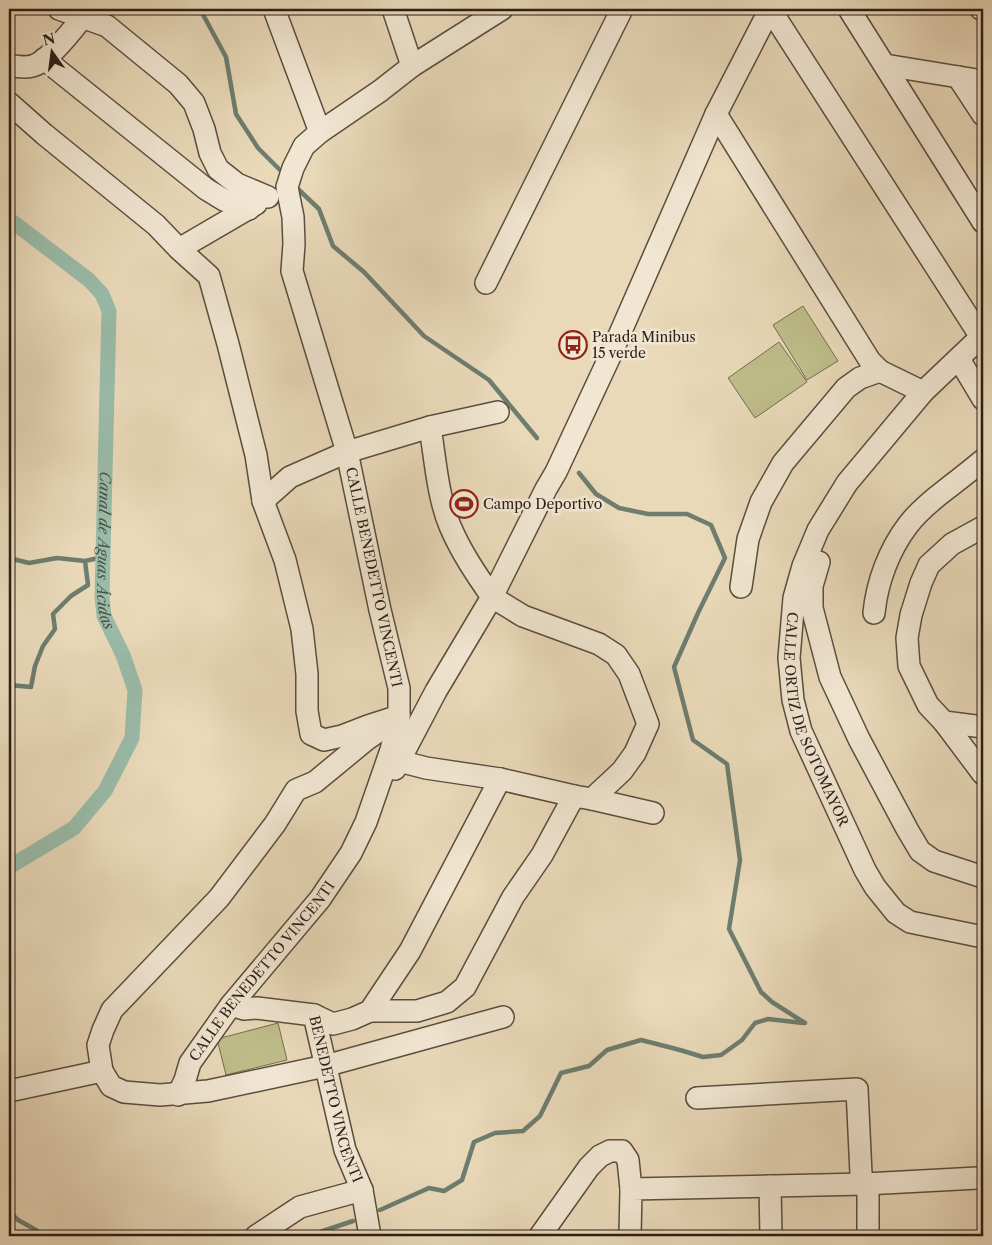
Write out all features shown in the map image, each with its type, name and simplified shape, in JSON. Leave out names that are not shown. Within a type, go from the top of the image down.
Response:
[{"type":"street","points":[[59,9],[86,13],[107,26],[178,84],[194,103],[204,129],[210,153],[218,169],[237,184],[268,197]]},
{"type":"street","points":[[274,9],[320,132]]},
{"type":"street","points":[[393,9],[412,66]]},
{"type":"street","points":[[178,249],[287,187],[293,168],[304,146],[320,132],[380,91],[412,66],[502,9]]},
{"type":"street","points":[[486,283],[622,9]]},
{"type":"street","points":[[653,813],[500,779],[426,768],[391,767],[492,597],[556,472],[611,354],[716,114],[770,9],[982,336]]},
{"type":"street","points":[[849,9],[983,222]]},
{"type":"street","points":[[9,65],[24,68],[39,64],[54,51],[86,13]]},
{"type":"street","points":[[44,59],[206,188],[224,200],[248,209]]},
{"type":"street","points":[[885,65],[983,80]]},
{"type":"street","points":[[958,77],[983,115]]},
{"type":"street","points":[[9,103],[44,134],[156,225],[178,249],[209,276],[256,455],[263,501],[286,560],[302,629],[307,674],[307,710],[311,734],[324,740],[342,736],[399,716]]},
{"type":"street","points":[[716,114],[870,361],[880,372],[922,392]]},
{"type":"street","name":"CALLE BENEDETTO VINCENTI","points":[[178,1094],[186,1080],[190,1064],[231,1005],[320,899],[351,853],[391,767],[391,750],[399,716],[399,688],[380,610],[347,452],[292,271],[293,217],[287,187]]},
{"type":"street","name":"CALLE ORTIZ DE SOTOMAYOR","points":[[982,336],[922,392],[847,483],[818,530],[803,566],[794,598],[789,658],[793,700],[801,731],[865,870],[875,887],[896,913],[910,922],[983,937]]},
{"type":"street","points":[[958,359],[983,399]]},
{"type":"street","points":[[741,587],[748,539],[761,502],[783,462],[846,388],[860,378],[880,372]]},
{"type":"street","points":[[263,501],[290,477],[347,452],[430,427],[498,412]]},
{"type":"street","points":[[314,1015],[333,1024],[352,1019],[370,1011],[417,1011],[447,1002],[465,987],[513,897],[542,855],[583,798],[622,771],[635,753],[648,724],[629,674],[616,655],[599,644],[523,616],[492,597],[466,558],[450,525],[442,500],[430,427]]},
{"type":"street","points":[[874,613],[885,566],[894,546],[908,525],[924,507],[983,460]]},
{"type":"street","points":[[847,483],[846,501],[842,513],[821,554],[812,586],[812,608],[830,676],[859,739],[920,851],[934,861],[983,877]]},
{"type":"street","points":[[983,528],[952,544],[929,564],[911,615],[907,638],[909,666],[928,704],[983,774]]},
{"type":"street","points":[[399,716],[366,740],[315,782],[296,790],[275,824],[220,898],[112,1010],[98,1044],[102,1070],[110,1086],[124,1092],[160,1095],[208,1091],[326,1066],[503,1017]]},
{"type":"street","points":[[944,722],[983,727]]},
{"type":"street","points":[[370,1011],[410,951],[500,779]]},
{"type":"street","name":"BENEDETTO VINCENTI","points":[[231,1005],[244,1009],[257,1008],[314,1015],[345,1150],[362,1190],[370,1236]]},
{"type":"street","points":[[9,1091],[102,1070]]},
{"type":"street","points":[[697,1098],[857,1089],[861,1174],[868,1194],[868,1236]]},
{"type":"street","points":[[540,1236],[589,1167],[600,1156],[610,1152],[622,1151],[628,1160],[631,1189],[630,1236]]},
{"type":"street","points":[[631,1189],[865,1184],[978,1178]]},
{"type":"street","points":[[770,1186],[770,1236]]},
{"type":"street","points":[[256,1236],[300,1207],[362,1190]]},
{"type":"shaded area","points":[[803,306],[838,361],[807,380],[773,325]]},
{"type":"shaded area","points":[[779,342],[807,382],[755,418],[728,378]]},
{"type":"shaded area","points":[[278,1023],[287,1060],[226,1075],[217,1039]]},
{"type":"waterway","points":[[200,9],[226,57],[236,114],[258,148],[281,171]]},
{"type":"waterway","points":[[298,189],[319,209],[333,246],[364,272],[424,336],[489,380],[537,438]]},
{"type":"waterway","name":"Canal de Aguas Ácidas","points":[[9,219],[89,280],[102,294],[109,311],[102,596],[104,616],[123,655],[135,690],[132,738],[105,791],[74,828],[9,867]]},
{"type":"waterway","points":[[579,473],[596,494],[619,508],[648,514],[687,514],[711,525],[725,558],[674,667],[693,740],[727,764],[740,860],[729,929],[761,992],[772,1002],[805,1023]]},
{"type":"waterway","points":[[9,558],[29,563],[57,558],[85,561],[103,557]]},
{"type":"waterway","points":[[9,685],[31,687],[35,666],[43,646],[55,629],[53,614],[71,596],[88,585],[85,561]]},
{"type":"waterway","points":[[380,1210],[429,1188],[444,1191],[462,1180],[474,1142],[495,1133],[523,1131],[540,1116],[561,1073],[589,1066],[607,1050],[641,1040],[703,1057],[721,1055],[742,1040],[755,1023],[768,1019],[803,1023]]},
{"type":"waterway","points":[[9,1211],[18,1220],[43,1236]]},
{"type":"waterway","points":[[308,1236],[353,1221]]},
{"type":"place","name":"Parada Minibus 15 verde","points":[[573,345]]},
{"type":"place","name":"Campo Deportivo","points":[[464,504]]}]
